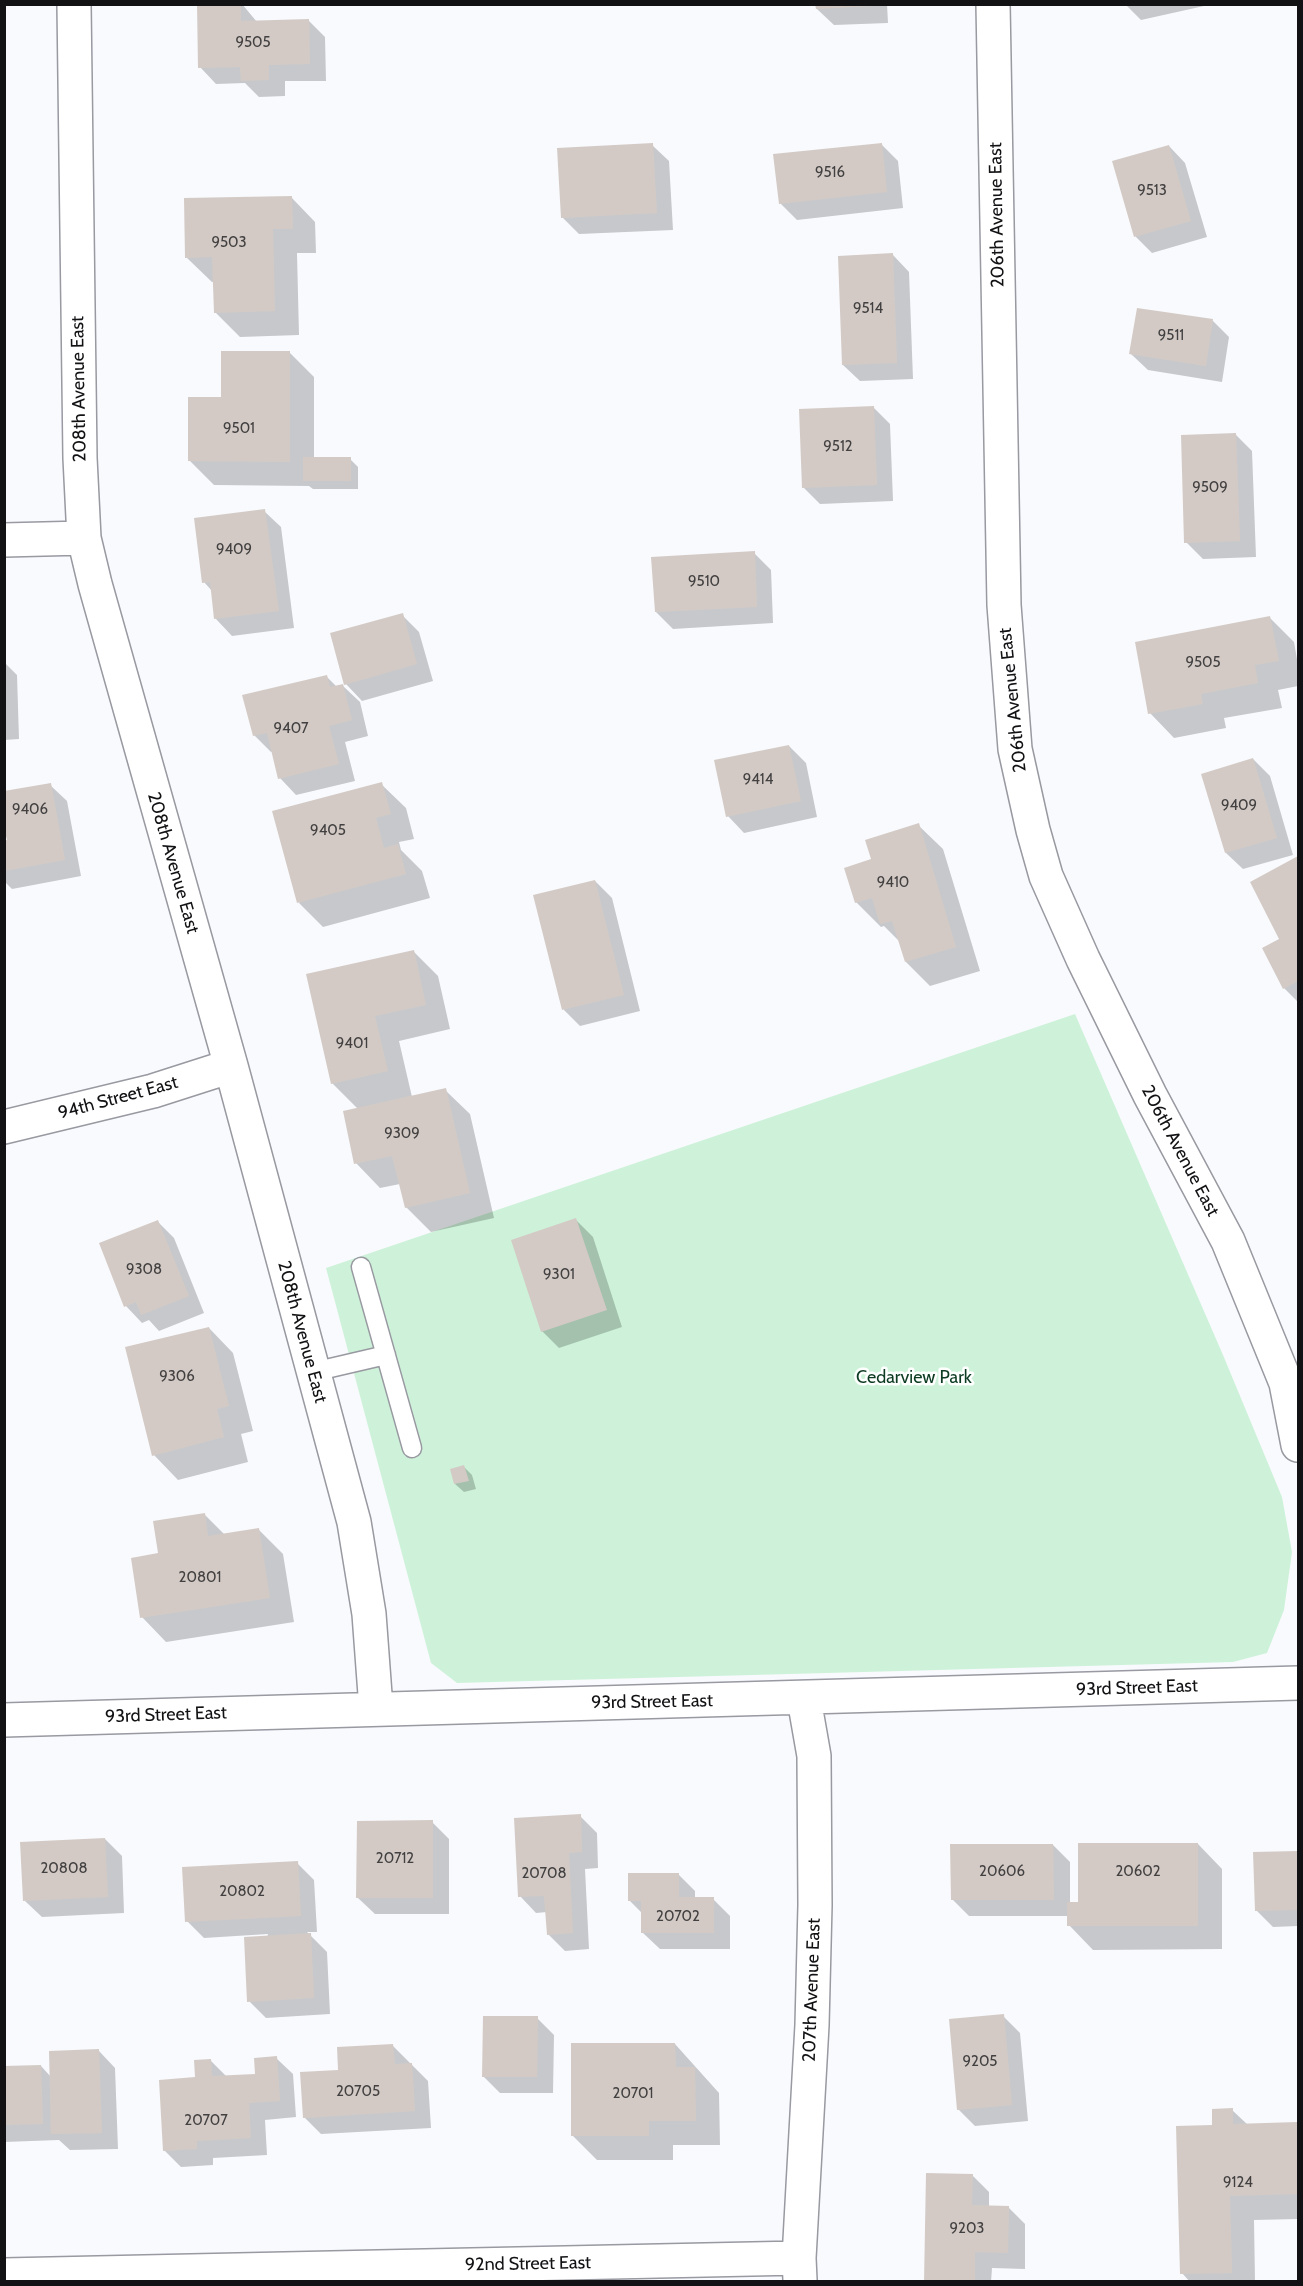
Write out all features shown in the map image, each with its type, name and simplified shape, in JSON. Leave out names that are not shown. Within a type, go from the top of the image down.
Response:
[{"type":"street","name":"208th Avenue East","points":[[74,4],[80,458],[84,538],[231,1066],[354,1522],[369,1614],[376,1708]]},
{"type":"street","name":"206th Avenue East","points":[[993,4],[1004,605],[1015,749],[1046,876],[1083,958],[1145,1084],[1228,1241],[1286,1383],[1299,1445]]},
{"type":"street","points":[[4,540],[84,538]]},
{"type":"street","name":"94th Street East","points":[[4,1127],[153,1090],[231,1066]]},
{"type":"street","name":"93rd Street East","points":[[4,1720],[376,1708],[804,1699],[1299,1683]]},
{"type":"street","name":"207th Avenue East","points":[[800,2270],[812,2025],[815,1905],[814,1756],[804,1699]]},
{"type":"street","name":"92nd Street East","points":[[4,2275],[800,2270]]},
{"type":"lane","points":[[362,1267],[412,1448]]},
{"type":"lane","points":[[314,1372],[386,1355]]},
{"type":"green space","name":"Cedarview Park","points":[[1075,1014],[1282,1497],[1292,1552],[1284,1610],[1267,1653],[1233,1662],[457,1683],[431,1663],[326,1268]]},
{"type":"building","points":[[197,4],[241,4],[241,21],[309,19],[310,64],[269,65],[269,80],[241,81],[240,67],[198,68]]},
{"type":"building","points":[[815,4],[872,4],[873,6],[816,9]]},
{"type":"building","points":[[653,143],[657,213],[561,218],[557,148]]},
{"type":"building","points":[[882,143],[887,192],[779,204],[773,154]]},
{"type":"building","points":[[1169,145],[1191,221],[1134,237],[1112,161]]},
{"type":"building","points":[[292,196],[293,229],[273,229],[275,311],[214,313],[212,257],[185,258],[184,198]]},
{"type":"building","points":[[893,253],[897,363],[842,365],[838,256]]},
{"type":"building","points":[[1137,308],[1213,319],[1206,366],[1129,354]]},
{"type":"building","points":[[221,351],[290,351],[290,462],[188,461],[188,397],[221,397]]},
{"type":"building","points":[[874,406],[877,485],[802,488],[799,409]]},
{"type":"building","points":[[1236,433],[1240,541],[1184,543],[1181,435]]},
{"type":"building","points":[[303,457],[351,457],[351,481],[303,481]]},
{"type":"building","points":[[265,509],[279,611],[214,619],[210,582],[202,583],[194,518]]},
{"type":"building","points":[[755,551],[757,607],[655,612],[651,557]]},
{"type":"building","points":[[403,613],[417,664],[344,685],[330,633]]},
{"type":"building","points":[[1270,616],[1279,661],[1255,665],[1258,683],[1201,694],[1203,704],[1148,714],[1135,642]]},
{"type":"building","points":[[327,675],[330,687],[343,684],[352,720],[329,726],[339,764],[278,779],[267,733],[253,736],[242,695]]},
{"type":"building","points":[[789,745],[801,801],[726,817],[714,760]]},
{"type":"building","points":[[1253,758],[1277,838],[1225,853],[1201,774]]},
{"type":"building","points":[[382,782],[391,814],[376,818],[384,848],[398,844],[406,874],[297,903],[272,811]]},
{"type":"building","points":[[51,783],[65,860],[4,871],[4,841],[7,840],[4,828],[4,791]]},
{"type":"building","points":[[919,823],[956,947],[905,962],[892,921],[880,924],[872,898],[855,903],[844,868],[871,859],[865,840]]},
{"type":"building","points":[[1298,856],[1298,981],[1283,989],[1262,948],[1279,939],[1250,882]]},
{"type":"building","points":[[595,880],[624,995],[562,1010],[533,895]]},
{"type":"building","points":[[414,950],[426,1005],[375,1016],[388,1071],[331,1084],[306,974]]},
{"type":"building","points":[[446,1088],[470,1193],[405,1208],[392,1156],[354,1164],[343,1111]]},
{"type":"building","points":[[576,1218],[607,1310],[541,1332],[511,1240]]},
{"type":"building","points":[[158,1220],[189,1296],[141,1315],[136,1302],[124,1307],[99,1243]]},
{"type":"building","points":[[209,1327],[229,1406],[217,1409],[224,1437],[152,1456],[125,1347]]},
{"type":"building","points":[[464,1465],[469,1481],[454,1484],[450,1469]]},
{"type":"building","points":[[205,1513],[208,1536],[259,1528],[270,1598],[140,1618],[131,1558],[158,1553],[153,1521]]},
{"type":"building","points":[[581,1814],[582,1852],[569,1853],[573,1933],[547,1935],[544,1896],[518,1897],[514,1818]]},
{"type":"building","points":[[433,1820],[433,1898],[356,1898],[357,1821]]},
{"type":"building","points":[[105,1838],[108,1897],[23,1901],[20,1842]]},
{"type":"building","points":[[1078,1843],[1198,1843],[1198,1926],[1067,1926],[1067,1902],[1078,1902]]},
{"type":"building","points":[[950,1844],[1053,1844],[1054,1900],[951,1900]]},
{"type":"building","points":[[1298,1851],[1298,1910],[1255,1911],[1253,1852]]},
{"type":"building","points":[[298,1861],[301,1916],[185,1922],[182,1867]]},
{"type":"building","points":[[628,1873],[679,1873],[679,1897],[714,1897],[714,1933],[641,1933],[641,1901],[628,1901]]},
{"type":"building","points":[[311,1933],[314,1998],[247,2002],[244,1937]]},
{"type":"building","points":[[1004,2014],[1012,2105],[957,2110],[949,2019]]},
{"type":"building","points":[[483,2016],[538,2016],[537,2077],[482,2077]]},
{"type":"building","points":[[571,2043],[675,2043],[676,2067],[695,2067],[696,2121],[649,2121],[649,2136],[571,2136]]},
{"type":"building","points":[[393,2044],[395,2064],[412,2063],[415,2111],[303,2118],[300,2072],[338,2070],[337,2047]]},
{"type":"building","points":[[99,2049],[102,2133],[51,2134],[49,2051]]},
{"type":"building","points":[[277,2056],[280,2101],[249,2103],[251,2138],[197,2141],[197,2149],[163,2151],[159,2080],[195,2077],[194,2060],[211,2059],[212,2076],[255,2074],[254,2058]]},
{"type":"building","points":[[41,2065],[43,2124],[4,2125],[4,2066]]},
{"type":"building","points":[[1233,2108],[1233,2124],[1297,2122],[1298,2194],[1230,2196],[1232,2273],[1180,2274],[1176,2126],[1212,2125],[1212,2109]]},
{"type":"building","points":[[926,2173],[973,2174],[972,2205],[1009,2206],[1008,2253],[975,2252],[975,2282],[924,2282]]}]
